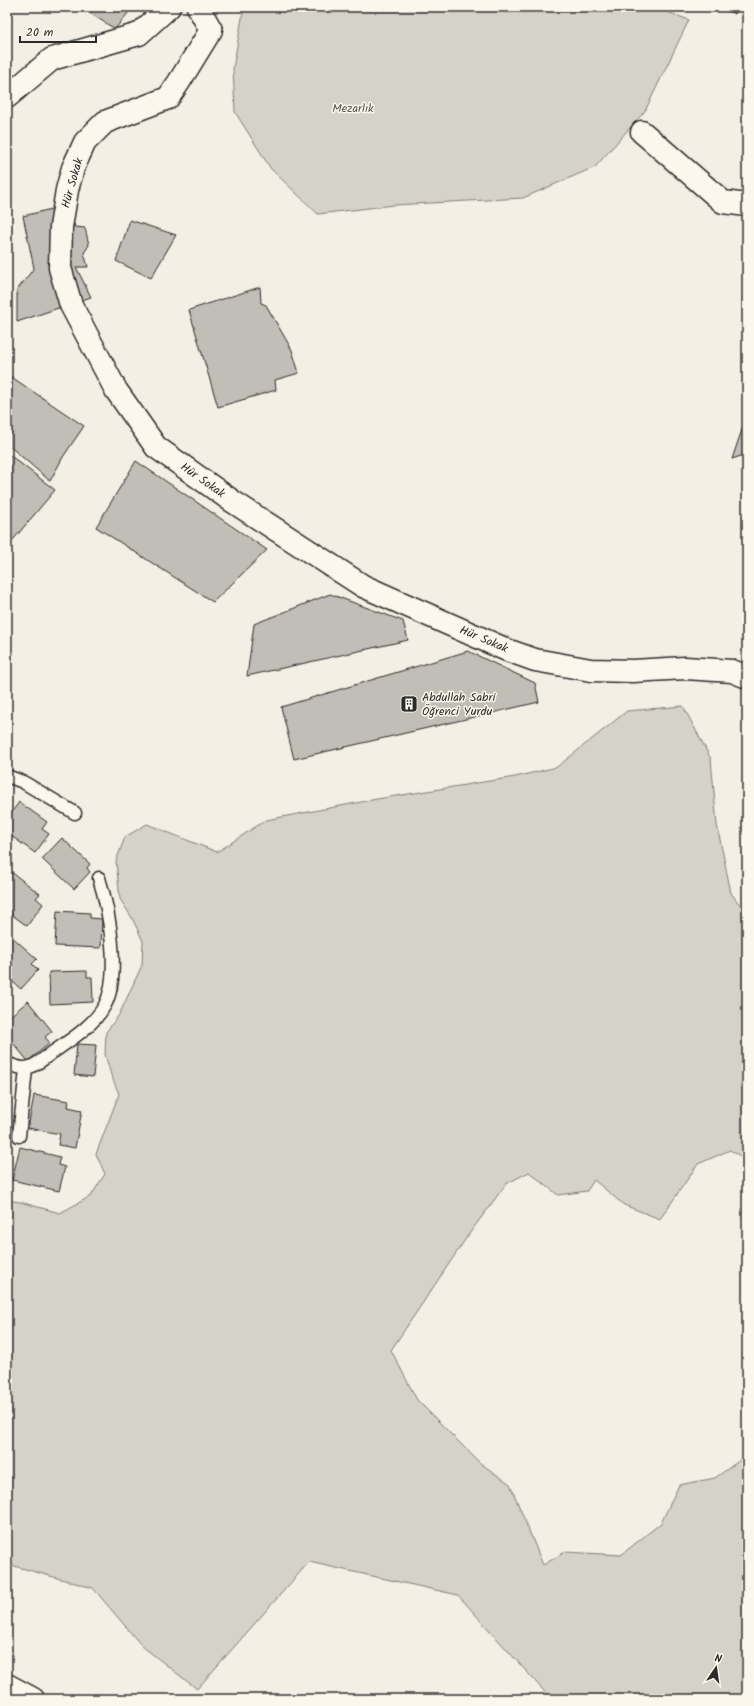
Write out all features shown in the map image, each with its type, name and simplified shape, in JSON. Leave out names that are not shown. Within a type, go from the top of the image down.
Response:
[{"type":"street","points":[[7,96],[52,59],[139,34],[169,7]]},
{"type":"street","name":"Hür Sokak","points":[[198,7],[211,30],[168,98],[105,122],[85,142],[73,168],[67,190],[61,227],[60,268],[71,305],[116,390],[156,446],[232,500],[363,586],[507,650],[535,660],[590,670],[633,671],[684,668],[732,671],[747,677]]},
{"type":"street","points":[[642,132],[723,202],[747,205]]},
{"type":"street","points":[[7,1685],[33,1699]]},
{"type":"lane","points":[[7,776],[23,782],[74,814]]},
{"type":"lane","points":[[7,1064],[26,1069],[35,1065],[84,1030],[98,1016],[105,1004],[109,994],[112,973],[112,951],[107,905],[99,878]]},
{"type":"lane","points":[[19,1136],[26,1069]]},
{"type":"green space","name":"Mezarlık","points":[[244,7],[654,7],[689,20],[645,111],[595,167],[523,198],[394,205],[318,214],[271,169],[235,112],[233,68]]},
{"type":"green space","points":[[683,706],[711,759],[717,825],[731,893],[747,914],[747,1160],[730,1150],[698,1164],[660,1219],[624,1205],[594,1180],[587,1191],[558,1195],[529,1172],[506,1184],[469,1234],[391,1350],[417,1400],[480,1463],[510,1484],[543,1565],[565,1552],[621,1555],[661,1523],[679,1485],[715,1478],[747,1455],[747,1699],[551,1699],[458,1595],[309,1562],[197,1689],[142,1646],[93,1588],[7,1564],[7,1200],[60,1213],[91,1196],[105,1174],[96,1154],[119,1094],[111,1075],[105,1054],[106,1032],[119,1015],[142,965],[143,941],[132,918],[120,899],[116,861],[125,837],[147,824],[217,852],[266,820],[377,799],[515,777],[557,767],[627,711]]},
{"type":"building","points":[[80,7],[133,7],[115,29]]},
{"type":"building","points":[[718,7],[738,7],[735,14]]},
{"type":"building","points":[[68,205],[75,227],[85,228],[89,245],[84,253],[88,267],[76,267],[91,297],[17,322],[17,290],[34,268],[23,216]]},
{"type":"building","points":[[130,220],[176,235],[151,278],[116,261]]},
{"type":"building","points":[[260,287],[261,303],[266,305],[292,350],[299,373],[275,380],[276,390],[218,407],[189,310]]},
{"type":"building","points":[[7,374],[84,426],[63,457],[50,481],[7,444]]},
{"type":"building","points":[[747,415],[747,454],[732,459]]},
{"type":"building","points":[[7,453],[55,490],[7,547]]},
{"type":"building","points":[[136,461],[267,550],[213,602],[96,527]]},
{"type":"building","points":[[330,594],[403,621],[408,640],[247,676],[254,624]]},
{"type":"building","name":"Abdullah Sabri Öğrenci Yurdu","points":[[468,651],[535,683],[539,702],[294,759],[281,707]]},
{"type":"building","points":[[19,802],[47,822],[42,829],[49,834],[35,853],[7,833],[7,819]]},
{"type":"building","points":[[62,838],[90,864],[87,868],[90,872],[74,889],[42,859]]},
{"type":"building","points":[[10,871],[40,894],[36,898],[43,904],[27,926],[7,911],[7,875]]},
{"type":"building","points":[[57,911],[90,913],[90,918],[102,919],[101,948],[55,946]]},
{"type":"building","points":[[9,934],[37,959],[32,964],[38,970],[21,989],[7,977],[7,936]]},
{"type":"building","points":[[87,971],[87,977],[92,977],[93,1002],[50,1004],[49,972]]},
{"type":"building","points":[[28,1001],[52,1031],[45,1037],[50,1043],[28,1061],[7,1036],[7,1019]]},
{"type":"building","points":[[77,1044],[96,1045],[93,1077],[74,1075]]},
{"type":"building","points":[[34,1095],[69,1101],[68,1107],[82,1110],[75,1148],[58,1145],[60,1134],[28,1128]]},
{"type":"building","points":[[20,1147],[60,1157],[58,1165],[65,1167],[59,1191],[12,1180]]},
{"type":"place","name":"Abdullah Sabri Öğrenci Yurdu","points":[[409,704]]}]
